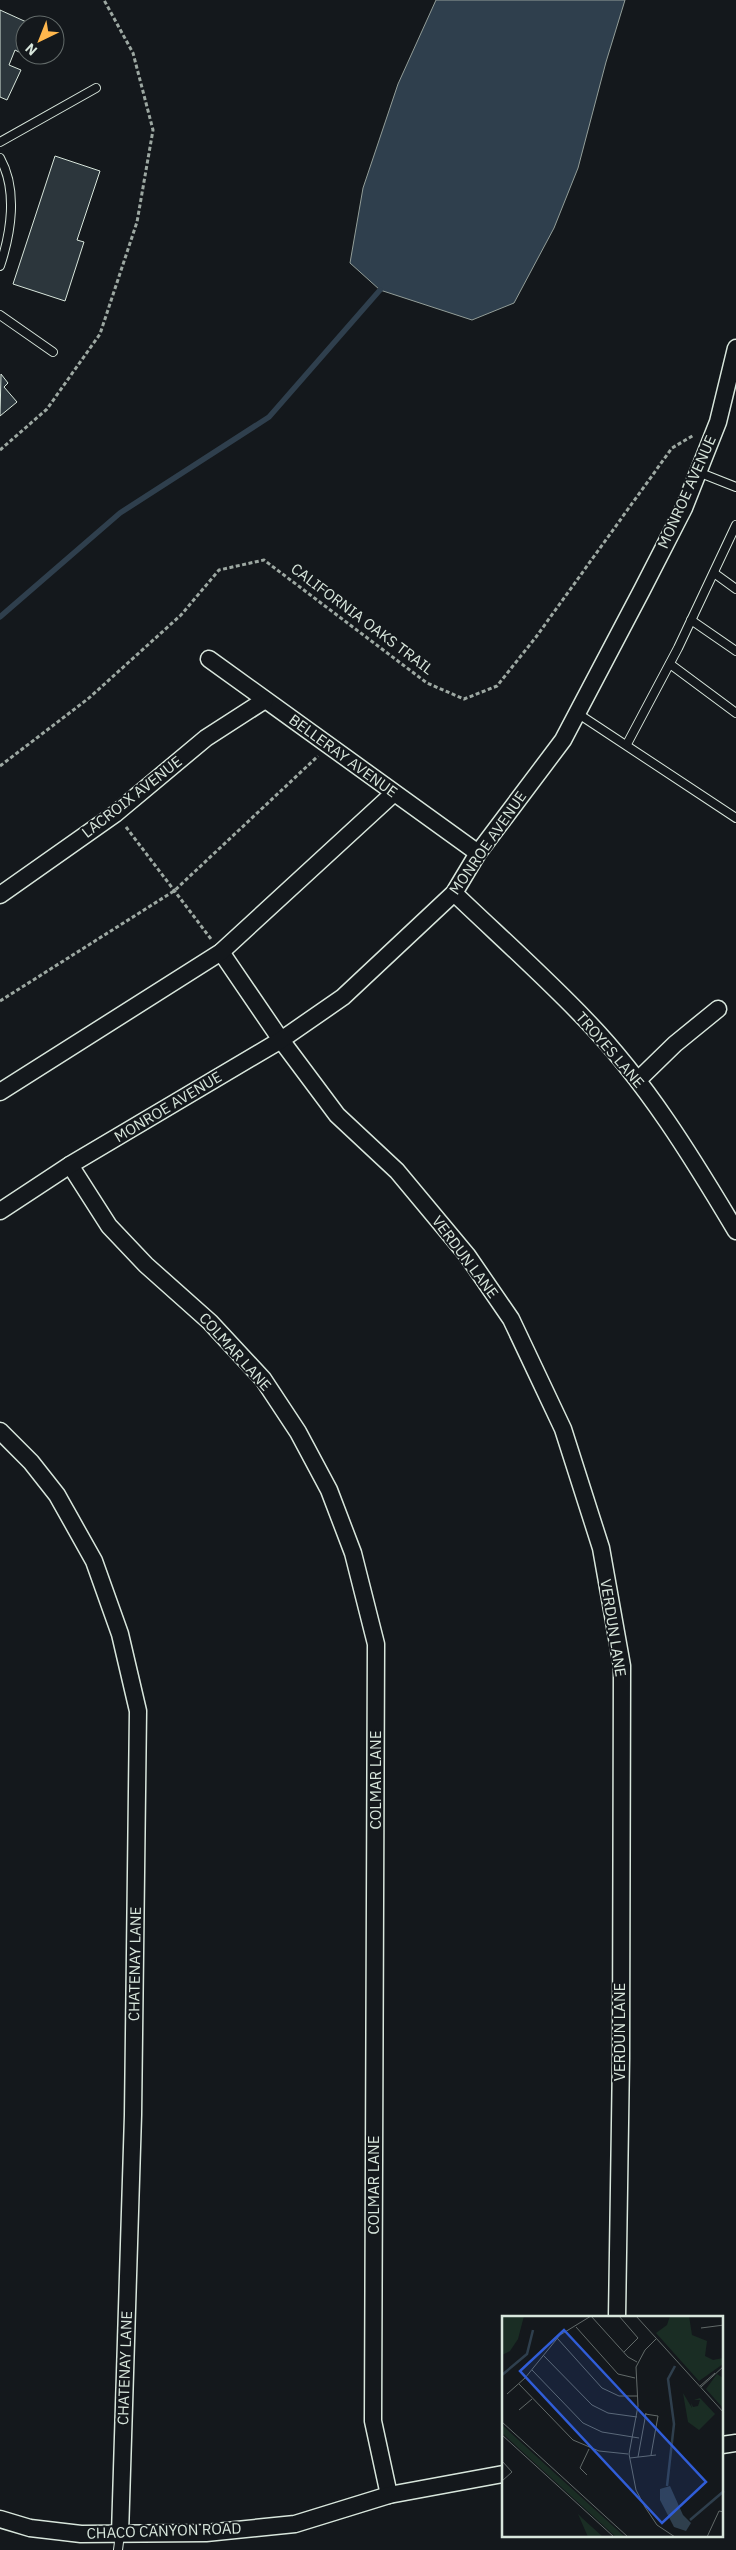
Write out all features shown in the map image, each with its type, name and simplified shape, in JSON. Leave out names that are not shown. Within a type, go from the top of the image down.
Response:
[{"type":"street","name":"MONROE AVENUE","points":[[0,1211],[70,1165],[281,1040],[343,997],[454,893],[478,853],[563,740],[679,516],[718,422],[736,348]]},
{"type":"street","name":"BELLERAY AVENUE","points":[[209,659],[478,853]]},
{"type":"street","name":"LACROIX AVENUE","points":[[0,895],[115,814],[206,738],[264,700]]},
{"type":"street","points":[[0,1092],[221,952],[394,793]]},
{"type":"street","name":"TROYES LANE","points":[[454,893],[587,1021],[638,1080],[698,1167],[736,1231]]},
{"type":"street","name":"VERDUN LANE","points":[[221,952],[281,1040],[337,1114],[397,1171],[467,1255],[511,1320],[562,1429],[601,1548],[622,1666],[621,2058],[617,2316]]},
{"type":"street","points":[[638,1080],[675,1044],[718,1008]]},
{"type":"street","name":"COLMAR LANE","points":[[70,1165],[110,1226],[146,1265],[210,1322],[264,1379],[298,1432],[328,1490],[353,1553],[376,1644],[374,2421],[389,2495]]},
{"type":"street","name":"CHATENAY LANE","points":[[0,1431],[31,1462],[57,1495],[94,1561],[120,1634],[138,1711],[133,2114],[119,2542]]},
{"type":"street","name":"CHACO CANYON ROAD","points":[[0,2519],[30,2528],[81,2534],[119,2542],[294,2524],[389,2495],[502,2474]]},
{"type":"lane","points":[[0,142],[96,88]]},
{"type":"lane","points":[[0,158],[7,177],[12,211],[0,266]]},
{"type":"lane","points":[[0,315],[53,352]]},
{"type":"lane","points":[[698,472],[736,487]]},
{"type":"lane","points":[[627,744],[670,664],[735,529]]},
{"type":"lane","points":[[714,573],[736,588]]},
{"type":"lane","points":[[692,620],[736,651]]},
{"type":"lane","points":[[670,664],[736,713]]},
{"type":"lane","points":[[577,713],[627,744],[734,816],[736,807]]},
{"type":"path","points":[[0,450],[47,409],[100,334],[137,222],[153,130],[133,53],[104,0]]},
{"type":"path","name":"CALIFORNIA OAKS TRAIL","points":[[0,766],[88,698],[181,615],[219,570],[243,563],[264,560],[427,683],[464,699],[497,686],[536,637],[672,448],[718,422]]},
{"type":"path","points":[[0,1001],[174,891],[329,745]]},
{"type":"path","points":[[115,814],[221,952]]},
{"type":"water","points":[[436,0],[625,0],[606,62],[578,168],[554,228],[514,303],[472,320],[380,290],[350,263],[363,188],[398,84]]},
{"type":"building","points":[[0,10],[15,17],[15,50],[9,65],[21,70],[7,100],[0,97]]},
{"type":"building","points":[[55,156],[100,171],[77,240],[84,242],[65,301],[13,284]]},
{"type":"building","points":[[1,374],[8,383],[4,387],[17,402],[0,416]]},
{"type":"waterway","points":[[0,617],[120,513],[269,417],[380,290]]}]
